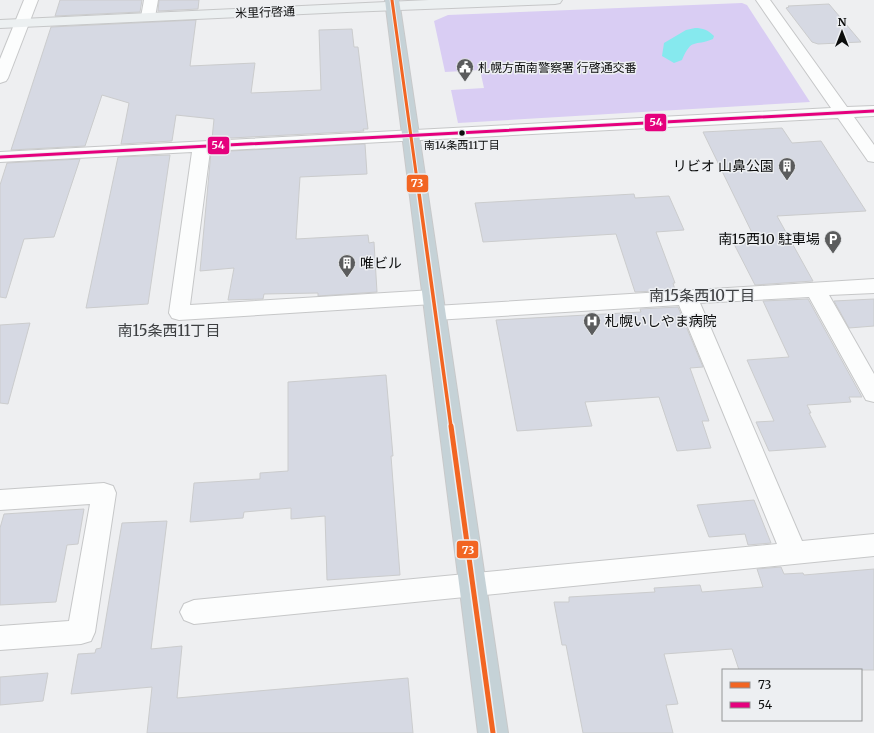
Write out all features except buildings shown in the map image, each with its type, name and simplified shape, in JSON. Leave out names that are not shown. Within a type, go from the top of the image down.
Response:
[{"type":"highway","points":[[392,3],[412,134],[493,733]]},
{"type":"street","points":[[0,78],[31,0]]},
{"type":"street","points":[[148,17],[151,0]]},
{"type":"street","name":"米里行啓通","points":[[0,24],[392,3],[438,4],[555,0]]},
{"type":"street","points":[[763,0],[874,157]]},
{"type":"street","points":[[0,157],[412,134],[874,111]]},
{"type":"street","points":[[202,146],[179,313],[687,298],[874,286]]},
{"type":"street","points":[[815,289],[874,394]]},
{"type":"street","points":[[687,298],[794,553]]},
{"type":"street","points":[[0,500],[104,493],[81,632],[0,638]]},
{"type":"street","points":[[194,612],[874,545]]},
{"type":"shaded area","points":[[742,3],[747,5],[810,102],[458,123],[451,90],[484,88],[480,70],[445,72],[434,21],[448,15]]},
{"type":"water","points":[[695,28],[707,31],[714,36],[713,39],[691,45],[682,60],[674,63],[662,56],[664,43],[686,30]]},
{"type":"transit line","name":"73","points":[[392,0],[493,733]]},
{"type":"transit line","name":"54","points":[[0,157],[874,111]]},
{"type":"place","name":"札幌方面南警察署 行啓通交番","points":[[465,82]]},
{"type":"place","name":"南14条西11丁目","points":[[462,133]]},
{"type":"place","name":"リビオ 山鼻公園","points":[[787,181]]},
{"type":"place","name":"南15西10 駐車場","points":[[833,254]]},
{"type":"place","name":"唯ビル","points":[[347,278]]},
{"type":"place","name":"札幌いしやま病院","points":[[592,336]]},
{"type":"district","name":"南15条西10丁目","points":[[702,295]]},
{"type":"district","name":"南15条西11丁目","points":[[169,330]]}]
